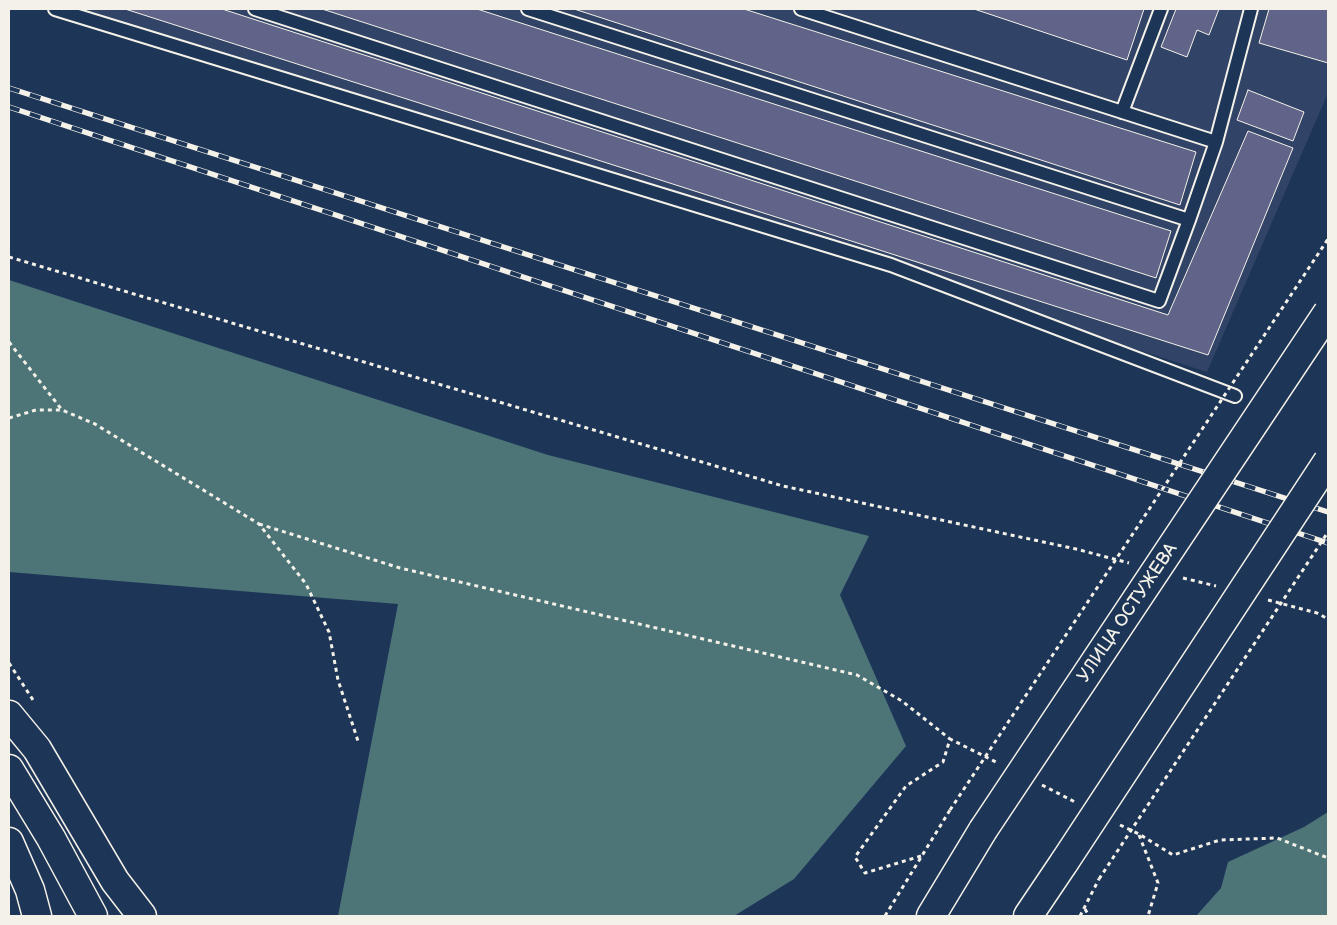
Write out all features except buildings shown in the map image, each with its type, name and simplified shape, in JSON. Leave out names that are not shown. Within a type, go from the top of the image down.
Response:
[{"type":"main road","name":"УЛИЦА ОСТУЖЕВА","points":[[931,916],[983,830],[1328,312]]},
{"type":"main road","points":[[1028,916],[1328,461]]},
{"type":"main road","points":[[9,715],[37,749],[115,881],[142,916]]},
{"type":"main road","points":[[9,769],[51,838],[93,916]]},
{"type":"main road","points":[[916,916],[983,830]]},
{"type":"main road","points":[[9,842],[30,890],[37,916]]},
{"type":"main road","points":[[1034,916],[1065,861]]},
{"type":"lane","points":[[55,9],[891,265],[1235,396]]},
{"type":"lane","points":[[255,9],[1160,301],[1216,142],[1251,9]]},
{"type":"lane","points":[[528,9],[1189,220]]},
{"type":"lane","points":[[800,9],[1216,142]]},
{"type":"lane","points":[[1122,112],[1161,9]]},
{"type":"path","points":[[885,916],[950,810],[1328,239]]},
{"type":"path","points":[[9,257],[783,486],[1076,549],[1134,564]]},
{"type":"path","points":[[9,342],[62,410]]},
{"type":"path","points":[[9,418],[36,410],[62,410],[95,424],[259,524],[400,568],[857,675],[902,701],[950,739]]},
{"type":"path","points":[[259,524],[306,584],[328,632],[338,680],[358,742]]},
{"type":"path","points":[[1080,916],[1099,879],[1328,532]]},
{"type":"path","points":[[1182,577],[1220,588]]},
{"type":"path","points":[[1259,598],[1317,614],[1328,619]]},
{"type":"path","points":[[1148,916],[1158,883],[1139,834],[1173,855],[1220,840],[1277,838],[1328,858]]},
{"type":"path","points":[[865,873],[921,856]]},
{"type":"path","points":[[1085,908],[1089,916]]},
{"type":"shaded area","points":[[71,9],[1328,9],[1328,93],[1207,372]]},
{"type":"green space","points":[[9,280],[548,455],[869,536],[840,595],[906,746],[794,879],[734,916],[338,916],[398,604],[9,572]]},
{"type":"green space","points":[[1328,812],[1328,916],[1196,916],[1221,888],[1228,862],[1304,827]]},
{"type":"railway","points":[[9,88],[1328,512]]},
{"type":"railway","points":[[9,107],[1328,543]]}]
